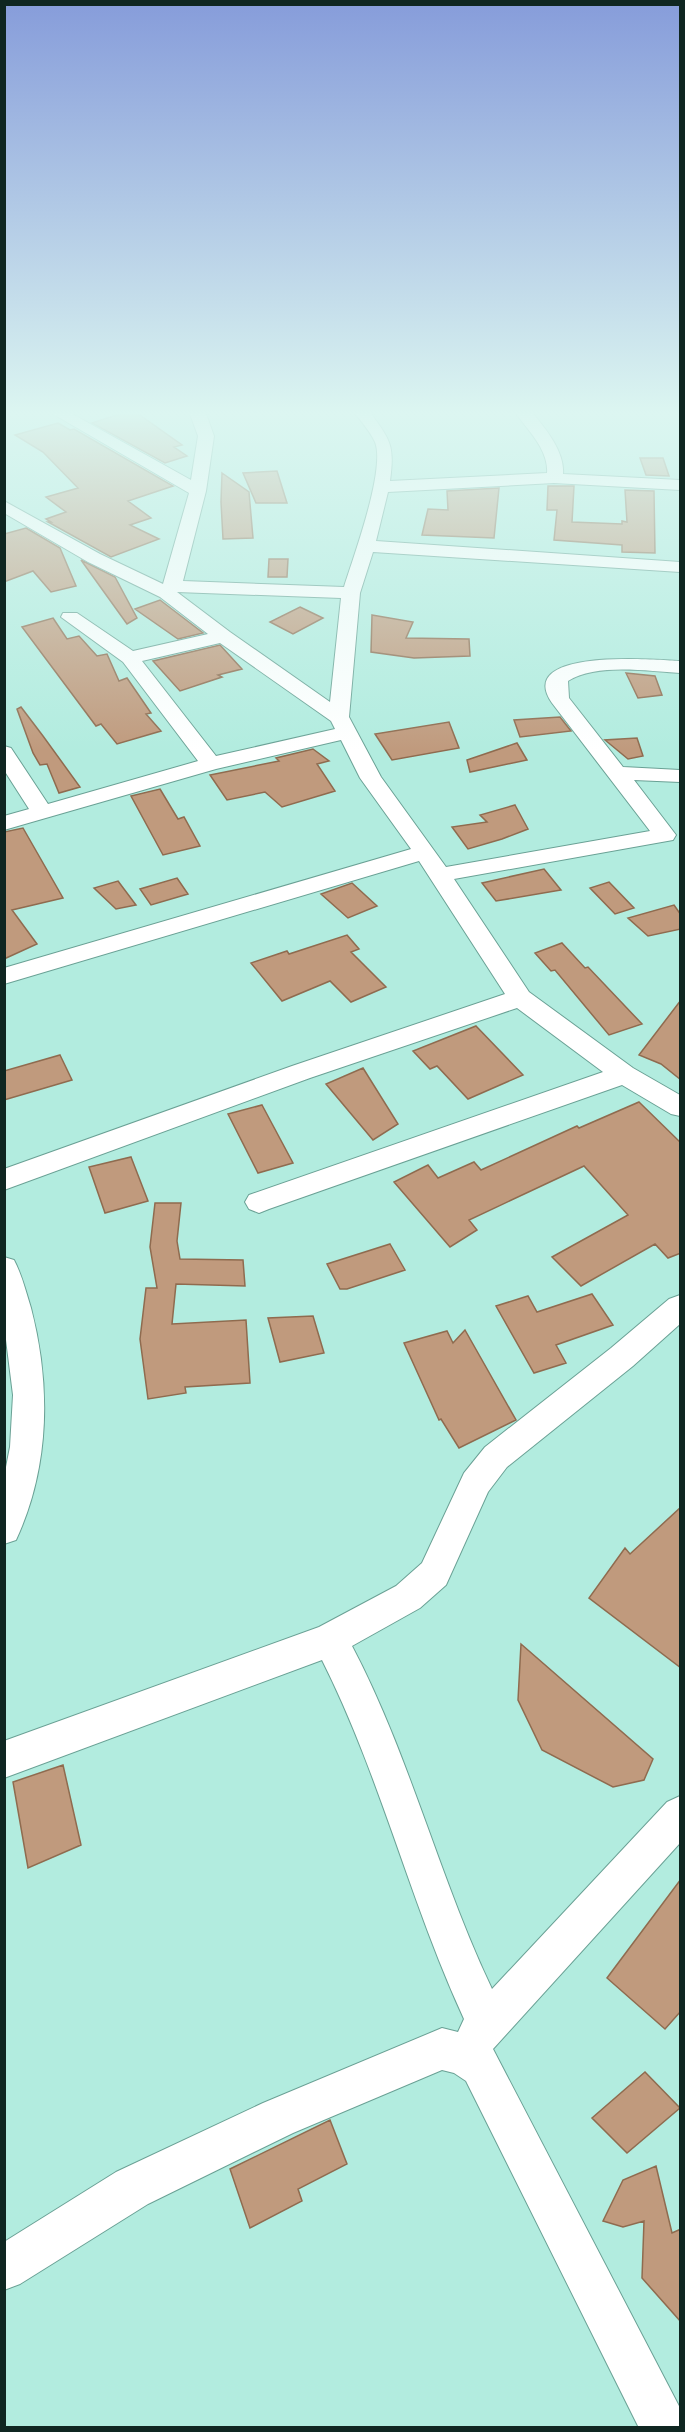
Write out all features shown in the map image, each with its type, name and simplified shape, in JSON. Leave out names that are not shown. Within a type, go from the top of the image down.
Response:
[{"type":"street","points":[[36,524],[94,558],[169,589],[223,636],[343,725],[371,778],[425,852],[486,951],[520,998],[624,1074],[681,1107]]},
{"type":"street","points":[[169,589],[188,524]]},
{"type":"street","points":[[343,725],[351,593],[371,524]]},
{"type":"street","points":[[366,546],[681,567]]},
{"type":"street","points":[[169,589],[351,593]]},
{"type":"street","points":[[70,618],[130,658],[211,764]]},
{"type":"street","points":[[130,658],[223,636]]},
{"type":"street","points":[[673,841],[615,773],[559,699],[556,685],[560,676],[574,669],[616,664],[681,667]]},
{"type":"street","points":[[4,822],[343,725]]},
{"type":"street","points":[[4,752],[42,812]]},
{"type":"street","points":[[615,773],[681,776]]},
{"type":"street","points":[[438,875],[673,841]]},
{"type":"street","points":[[4,976],[425,852]]},
{"type":"street","points":[[4,1180],[301,1072],[520,998]]},
{"type":"street","points":[[259,1202],[624,1074]]},
{"type":"street","points":[[4,1268],[17,1311],[25,1356],[29,1411],[22,1471],[4,1529]]},
{"type":"street","points":[[4,1760],[330,1640],[408,1597],[434,1574],[476,1483],[496,1457],[622,1357],[681,1306]]},
{"type":"street","points":[[330,1640],[361,1700],[456,1957],[481,2066],[665,2427]]},
{"type":"street","points":[[4,2268],[132,2188],[278,2118],[442,2049],[475,2038],[681,1815]]},
{"type":"building","points":[[52,524],[132,524],[159,539],[111,557]]},
{"type":"building","points":[[222,524],[252,524],[253,538],[223,539]]},
{"type":"building","points":[[424,524],[495,524],[494,538],[422,535]]},
{"type":"building","points":[[556,524],[655,524],[655,553],[622,552],[622,545],[554,540]]},
{"type":"building","points":[[26,528],[60,548],[76,586],[51,592],[33,571],[4,582],[4,534]]},
{"type":"building","points":[[269,559],[288,559],[287,577],[268,577]]},
{"type":"building","points":[[81,560],[115,577],[137,618],[127,624]]},
{"type":"building","points":[[160,600],[203,633],[178,639],[135,609]]},
{"type":"building","points":[[300,607],[323,618],[293,634],[270,622]]},
{"type":"building","points":[[372,615],[413,622],[406,638],[469,639],[470,656],[414,658],[371,652]]},
{"type":"building","points":[[53,618],[67,639],[79,636],[97,656],[107,654],[119,681],[127,678],[151,713],[146,714],[161,731],[117,744],[101,724],[96,726],[22,627]]},
{"type":"building","points":[[220,645],[242,669],[218,675],[222,677],[180,691],[153,661]]},
{"type":"building","points":[[626,673],[655,676],[662,695],[638,698]]},
{"type":"building","points":[[21,707],[80,787],[59,793],[47,764],[40,765],[33,753],[17,709]]},
{"type":"building","points":[[560,717],[571,731],[520,737],[514,720]]},
{"type":"building","points":[[449,722],[459,748],[392,760],[375,734]]},
{"type":"building","points":[[637,738],[643,756],[628,759],[605,740]]},
{"type":"building","points":[[517,743],[527,760],[470,772],[467,760]]},
{"type":"building","points":[[313,749],[329,761],[317,764],[335,791],[282,807],[265,792],[227,800],[210,775],[279,761],[276,758]]},
{"type":"building","points":[[160,789],[178,819],[184,817],[200,846],[163,855],[131,796]]},
{"type":"building","points":[[515,805],[528,829],[502,839],[468,849],[452,827],[487,822],[480,815]]},
{"type":"building","points":[[23,828],[63,898],[12,910],[37,944],[4,959],[4,832]]},
{"type":"building","points":[[544,869],[561,890],[496,901],[482,883]]},
{"type":"building","points":[[177,878],[188,894],[151,905],[140,889]]},
{"type":"building","points":[[118,881],[136,905],[116,909],[94,888]]},
{"type":"building","points":[[609,882],[634,908],[615,914],[590,888]]},
{"type":"building","points":[[352,883],[377,906],[348,918],[321,894]]},
{"type":"building","points":[[674,905],[681,915],[681,929],[648,936],[628,918]]},
{"type":"building","points":[[347,935],[359,949],[351,952],[386,987],[351,1002],[330,981],[282,1001],[251,963],[287,951],[289,954]]},
{"type":"building","points":[[562,943],[642,1024],[609,1035],[555,970],[551,971],[535,953]]},
{"type":"building","points":[[681,1000],[681,1080],[661,1064],[639,1055]]},
{"type":"building","points":[[476,1026],[523,1075],[468,1099],[437,1066],[430,1069],[413,1051]]},
{"type":"building","points":[[60,1055],[72,1080],[4,1100],[4,1071]]},
{"type":"building","points":[[363,1068],[398,1124],[373,1140],[326,1084]]},
{"type":"building","points":[[639,1102],[681,1143],[681,1253],[668,1258],[655,1244],[581,1286],[552,1257],[628,1215],[584,1166],[469,1220],[477,1230],[450,1247],[394,1182],[428,1165],[438,1178],[474,1162],[481,1170],[577,1126],[579,1128]]},
{"type":"building","points":[[262,1105],[293,1163],[258,1173],[228,1114]]},
{"type":"building","points":[[131,1157],[148,1201],[105,1213],[89,1167]]},
{"type":"building","points":[[155,1203],[181,1203],[177,1241],[180,1259],[243,1260],[245,1286],[176,1284],[172,1324],[246,1320],[250,1383],[185,1387],[186,1393],[148,1399],[140,1339],[146,1288],[157,1288],[150,1247]]},
{"type":"building","points":[[390,1244],[405,1270],[347,1289],[340,1289],[327,1264]]},
{"type":"building","points":[[592,1294],[613,1325],[556,1345],[566,1363],[534,1373],[496,1306],[528,1296],[537,1312]]},
{"type":"building","points":[[313,1316],[324,1353],[280,1362],[268,1318]]},
{"type":"building","points":[[465,1330],[516,1420],[459,1448],[441,1419],[439,1420],[404,1343],[447,1331],[453,1343]]},
{"type":"building","points":[[681,1507],[681,1668],[589,1598],[625,1548],[630,1554]]},
{"type":"building","points":[[521,1644],[653,1759],[644,1780],[613,1787],[542,1750],[518,1700]]},
{"type":"building","points":[[63,1765],[81,1845],[28,1868],[13,1782]]},
{"type":"building","points":[[681,1879],[681,2011],[665,2029],[607,1978]]},
{"type":"building","points":[[645,2072],[680,2108],[627,2153],[592,2118]]},
{"type":"building","points":[[330,2120],[347,2164],[298,2189],[302,2201],[250,2228],[230,2169]]},
{"type":"building","points":[[656,2166],[672,2233],[681,2229],[681,2322],[642,2278],[644,2221],[623,2227],[603,2221],[623,2180]]}]
